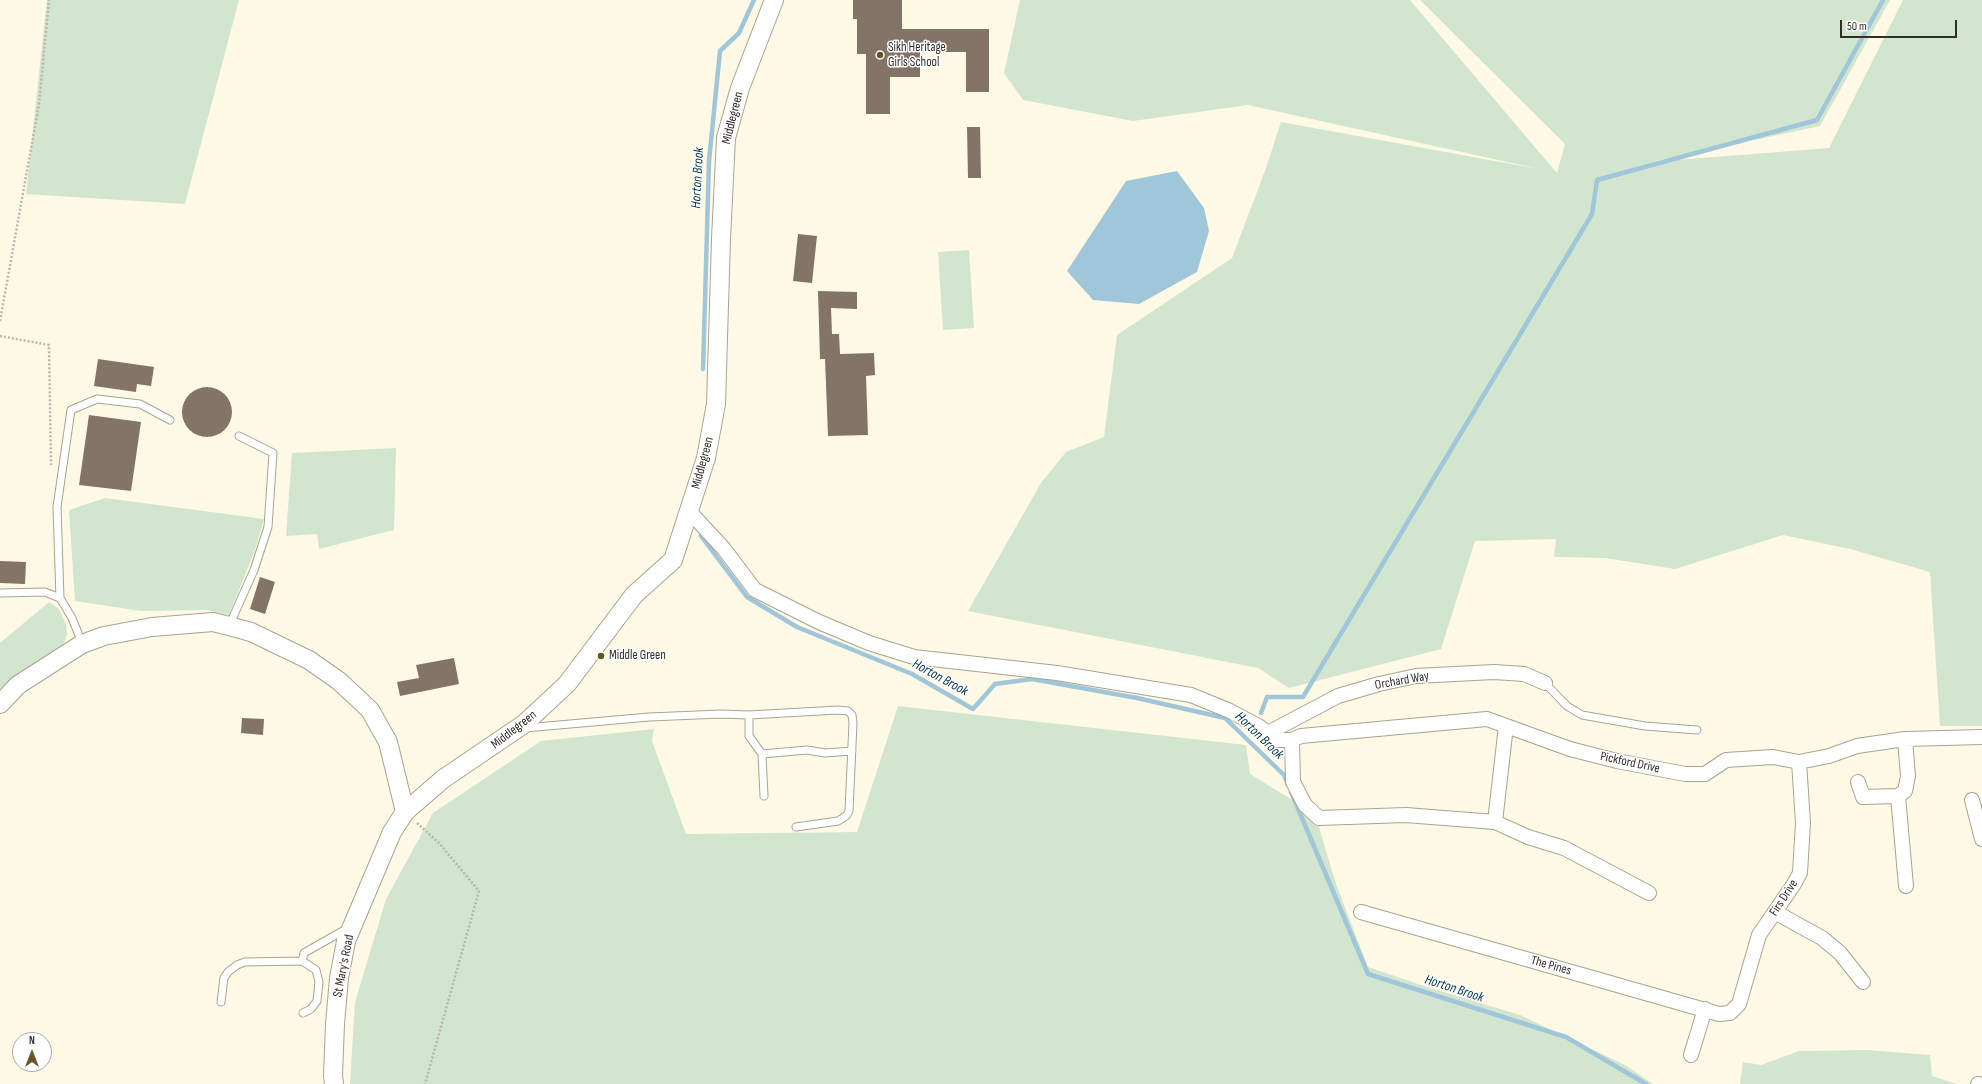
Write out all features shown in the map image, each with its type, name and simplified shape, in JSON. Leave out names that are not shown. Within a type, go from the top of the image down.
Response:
[{"type":"street","name":"Middlegreen","points":[[405,812],[443,779],[515,730],[567,684],[634,595],[673,560],[706,458],[716,404],[721,239],[726,138],[740,88],[774,0]]},
{"type":"street","points":[[689,511],[724,549],[755,590],[819,622],[869,642],[914,657],[1057,673],[1191,695],[1230,711],[1273,737]]},
{"type":"street","points":[[0,704],[18,685],[82,644],[104,636],[152,627],[213,622],[229,626],[251,632],[310,660],[339,681],[370,710],[388,742],[405,812]]},
{"type":"street","name":"Orchard Way","points":[[1273,737],[1338,696],[1379,684],[1416,676],[1494,672],[1524,674],[1545,683]]},
{"type":"street","name":"Pickford Drive","points":[[1273,737],[1292,740],[1301,736],[1487,719],[1570,749],[1618,761],[1685,774],[1705,774],[1726,760],[1773,757],[1799,762],[1828,756],[1857,746],[1905,740],[1982,737]]},
{"type":"street","points":[[1495,822],[1506,726]]},
{"type":"street","points":[[1292,740],[1294,782],[1304,805],[1319,818],[1406,815],[1495,822],[1528,837],[1564,848],[1649,893]]},
{"type":"street","points":[[1858,782],[1863,797],[1898,796],[1905,791],[1908,776],[1905,740]]},
{"type":"street","name":"Firs Drive","points":[[1739,1004],[1759,935],[1800,873],[1802,823],[1799,762]]},
{"type":"street","points":[[1898,796],[1906,886]]},
{"type":"street","points":[[1972,800],[1982,840]]},
{"type":"street","name":"St Mary's Road","points":[[334,1084],[335,1024],[339,978],[346,941],[392,832],[405,812]]},
{"type":"street","name":"The Pines","points":[[1361,912],[1719,1014],[1730,1013],[1739,1004]]},
{"type":"street","points":[[1775,912],[1822,938],[1840,953],[1862,982]]},
{"type":"street","points":[[1691,1055],[1705,1009]]},
{"type":"lane","points":[[82,644],[72,618],[60,598],[57,506],[71,410],[97,399],[140,404],[170,420]]},
{"type":"lane","points":[[229,626],[254,570],[268,527],[273,453],[239,436]]},
{"type":"lane","points":[[0,594],[45,592],[60,598]]},
{"type":"lane","points":[[1545,683],[1567,706],[1582,715],[1645,726],[1698,730]]},
{"type":"lane","points":[[515,730],[541,726],[609,722],[649,717],[721,714],[749,715],[838,710],[848,711],[852,715],[854,722],[849,811],[846,816],[830,823],[796,827]]},
{"type":"lane","points":[[749,715],[749,736],[762,754],[764,796]]},
{"type":"lane","points":[[762,754],[807,750],[825,753],[852,751]]},
{"type":"lane","points":[[302,961],[304,953],[352,926]]},
{"type":"lane","points":[[220,1002],[224,978],[228,972],[237,965],[245,962],[302,961],[316,970],[319,982],[317,1001],[311,1009],[303,1013]]},
{"type":"path","points":[[0,321],[39,104],[49,0]]},
{"type":"path","points":[[0,336],[48,345],[51,470]]},
{"type":"path","points":[[405,812],[439,843],[479,891],[425,1084]]},
{"type":"green space","points":[[47,0],[239,0],[185,204],[26,194]]},
{"type":"green space","points":[[1020,0],[1410,0],[1557,173],[1565,144],[1420,0],[1890,0],[1820,126],[1651,162],[1829,148],[1903,0],[1982,0],[1982,726],[1940,726],[1930,572],[1850,549],[1783,535],[1675,569],[1605,558],[1554,557],[1556,539],[1475,541],[1441,649],[1289,688],[1258,668],[968,611],[1041,483],[1066,452],[1104,437],[1117,335],[1232,258],[1266,168],[1281,122],[1539,169],[1248,105],[1133,121],[1023,100],[1004,73]]},
{"type":"green space","points":[[969,250],[974,328],[943,330],[938,252]]},
{"type":"green space","points":[[396,448],[394,530],[319,549],[317,534],[286,536],[292,453]]},
{"type":"green space","points":[[105,498],[264,519],[255,550],[229,615],[207,610],[141,611],[75,601],[69,510]]},
{"type":"green space","points":[[49,602],[59,609],[66,624],[67,635],[63,645],[30,667],[5,686],[0,692],[0,643]]},
{"type":"green space","points":[[898,706],[1246,745],[1250,774],[1315,814],[1336,884],[1368,967],[1427,987],[1520,1015],[1625,1065],[1653,1084],[350,1084],[355,1002],[386,899],[433,813],[541,741],[654,729],[652,741],[686,834],[857,832]]},
{"type":"green space","points":[[1867,1050],[1930,1055],[1932,1076],[1957,1084],[1740,1084],[1743,1062],[1761,1065],[1799,1051]]},
{"type":"water","points":[[1177,171],[1204,208],[1209,231],[1197,272],[1139,304],[1093,300],[1067,271],[1126,181]]},
{"type":"building","points":[[853,0],[902,0],[902,29],[989,29],[989,92],[966,92],[966,52],[920,52],[920,77],[890,77],[890,114],[866,114],[866,54],[857,54],[857,19],[853,19]]},
{"type":"building","points":[[967,127],[980,127],[981,178],[968,178]]},
{"type":"building","points":[[798,234],[817,236],[812,283],[793,281]]},
{"type":"building","points":[[818,291],[857,292],[857,309],[831,308],[832,334],[839,334],[840,354],[874,353],[875,375],[866,376],[868,435],[828,436],[825,359],[820,359]]},
{"type":"building","points":[[98,359],[154,367],[151,386],[137,384],[136,392],[94,386]]},
{"type":"building","points":[[207,387],[216,389],[227,398],[232,412],[230,421],[221,432],[207,437],[198,435],[187,426],[182,412],[184,403],[193,392]]},
{"type":"building","points":[[89,415],[141,422],[131,491],[79,485]]},
{"type":"building","points":[[0,561],[26,562],[25,584],[0,583]]},
{"type":"building","points":[[260,577],[275,582],[265,614],[250,609]]},
{"type":"building","points":[[454,658],[459,684],[400,696],[397,682],[419,678],[416,665]]},
{"type":"building","points":[[242,718],[264,719],[263,735],[241,733]]},
{"type":"waterway","name":"Horton Brook","points":[[703,369],[709,161],[720,51],[739,33],[754,0]]},
{"type":"waterway","points":[[1261,713],[1267,697],[1303,697],[1592,214],[1597,180],[1817,120],[1883,0]]},
{"type":"waterway","name":"Horton Brook","points":[[701,536],[747,597],[797,627],[912,674],[973,709],[995,684],[1032,679],[1137,698],[1225,718],[1284,775],[1288,785]]},
{"type":"waterway","name":"Horton Brook","points":[[1291,792],[1368,974],[1566,1037],[1646,1084]]},
{"type":"place","name":"Sikh Heritage Girls School","points":[[880,55]]},
{"type":"place","name":"Middle Green","points":[[601,656]]}]
